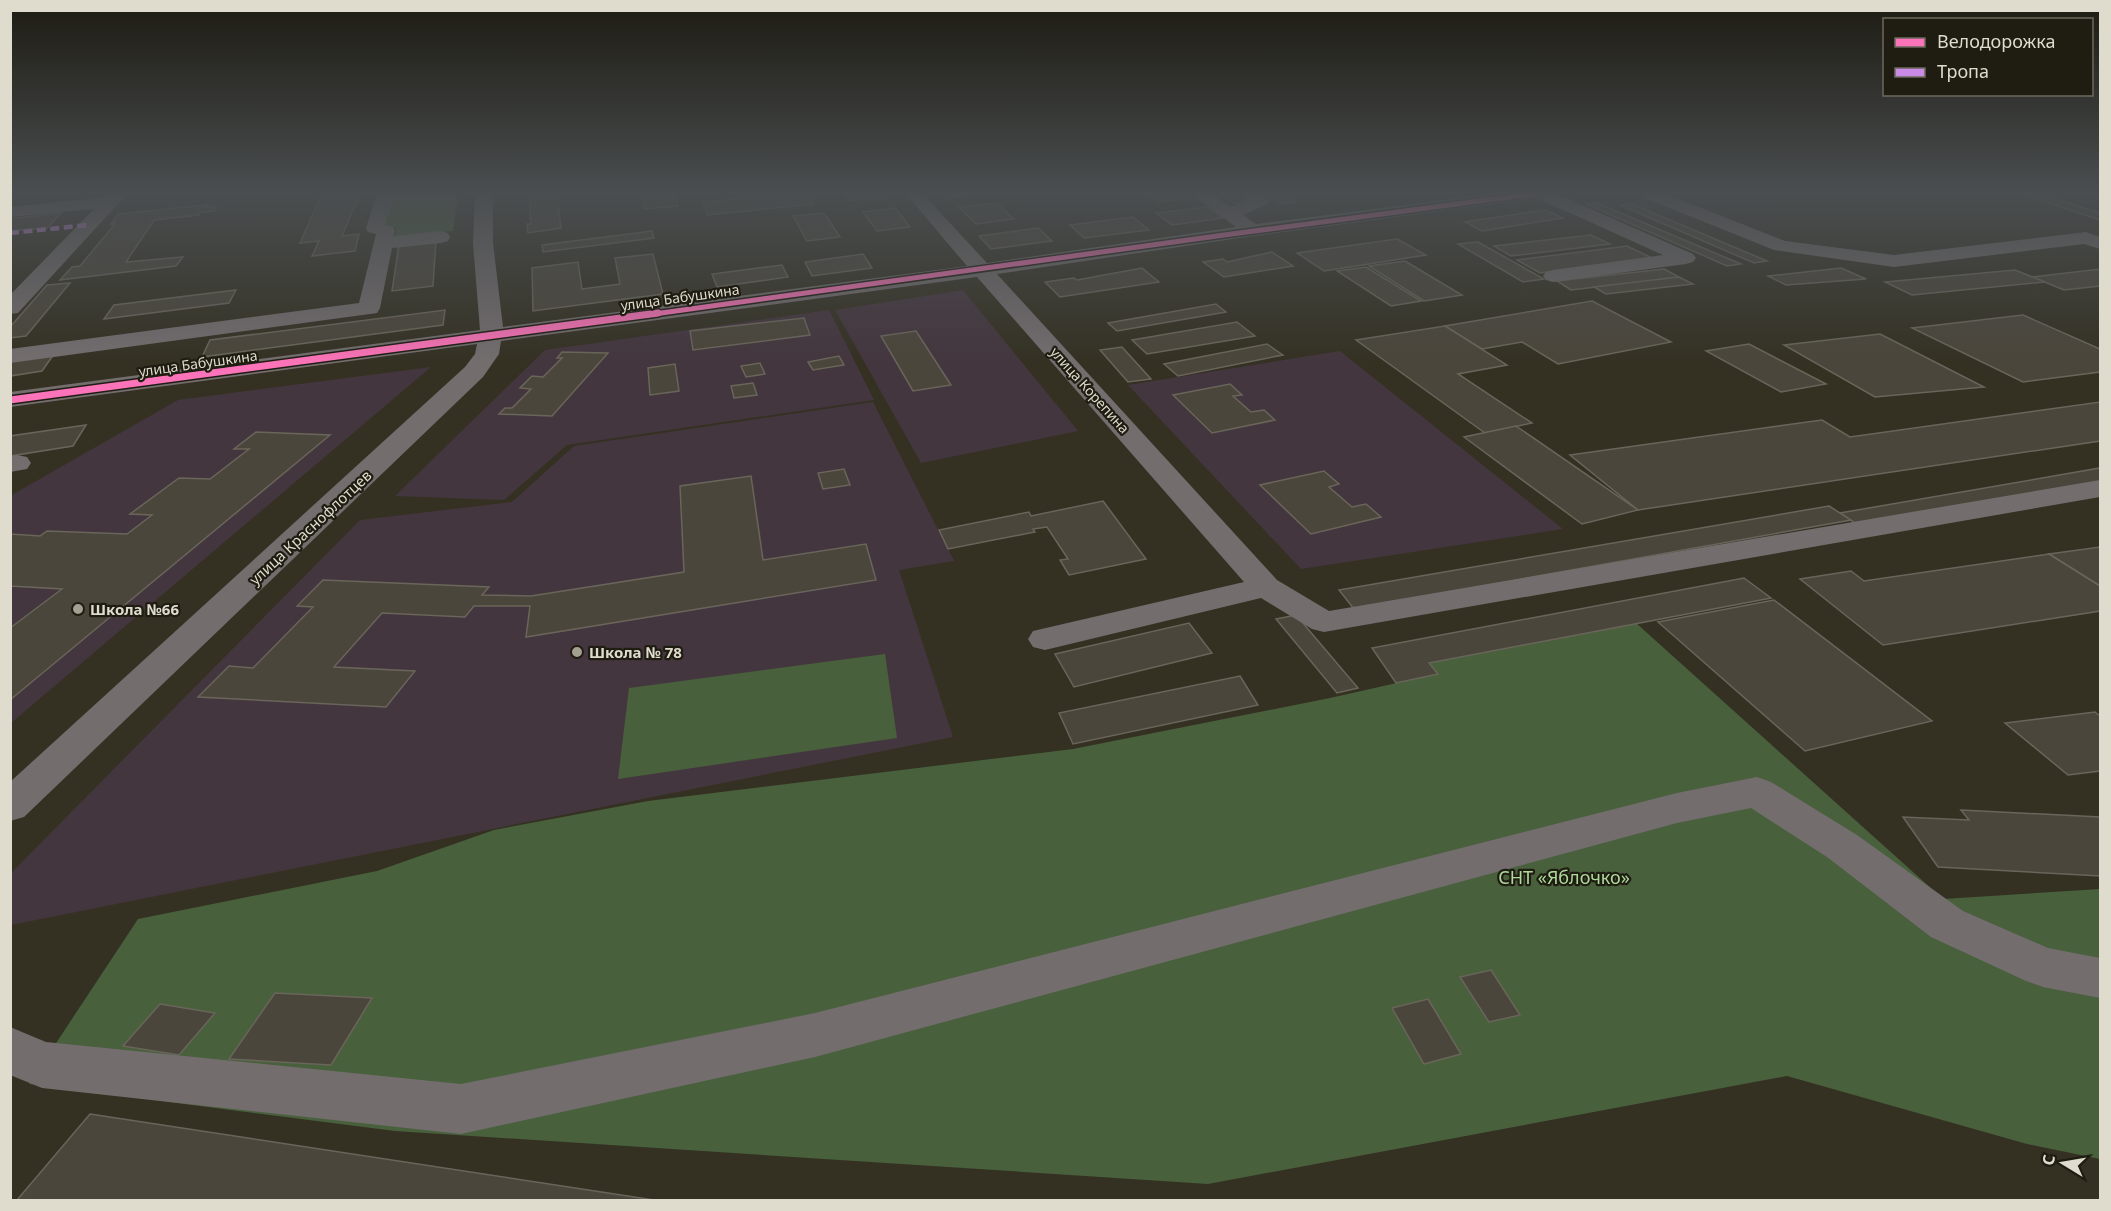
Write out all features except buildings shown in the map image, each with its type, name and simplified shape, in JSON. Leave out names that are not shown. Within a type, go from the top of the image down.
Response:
[{"type":"street","points":[[15,300],[63,251]]},
{"type":"street","points":[[10,356],[369,308],[382,251]]},
{"type":"street","name":"улица Краснофлотцев","points":[[10,806],[474,372],[487,354],[492,328],[484,251]]},
{"type":"street","name":"улица Корепина","points":[[964,251],[1266,587],[1324,622],[2100,489]]},
{"type":"street","name":"улица Бабушкина","points":[[10,400],[93,391],[1114,251]]},
{"type":"street","points":[[1553,276],[1686,258],[1669,251]]},
{"type":"street","points":[[1814,251],[1894,261],[1982,251]]},
{"type":"street","points":[[93,391],[125,341]]},
{"type":"street","points":[[1045,639],[1266,587]]},
{"type":"street","points":[[10,1050],[42,1065],[460,1109],[815,1035],[1677,808],[1757,792],[1842,846],[1947,924],[2043,967],[2100,978]]},
{"type":"shaded area","points":[[963,290],[1078,431],[921,463],[835,310]]},
{"type":"shaded area","points":[[829,310],[874,400],[567,445],[504,500],[395,496],[545,350]]},
{"type":"shaded area","points":[[1340,351],[1563,529],[1301,569],[1128,385]]},
{"type":"shaded area","name":"Школа №66","points":[[431,367],[11,723],[10,496],[178,400]]},
{"type":"shaded area","name":"Школа № 78","points":[[873,402],[954,561],[899,570],[953,737],[11,925],[11,873],[360,520],[512,502],[574,446]]},
{"type":"green space","name":"СНТ «Яблочко»","points":[[1636,623],[1943,899],[2100,889],[2100,1159],[2027,1144],[1787,1076],[1208,1184],[395,1131],[29,1084],[138,919],[377,871],[494,830],[648,801],[1073,749],[1330,698],[1437,674],[1429,663]]},
{"type":"green space","points":[[885,654],[897,738],[618,779],[629,688]]},
{"type":"cycle path","points":[[10,400],[1114,251]]},
{"type":"place","name":"Школа №66","points":[[78,609]]},
{"type":"place","name":"Школа № 78","points":[[577,652]]}]
